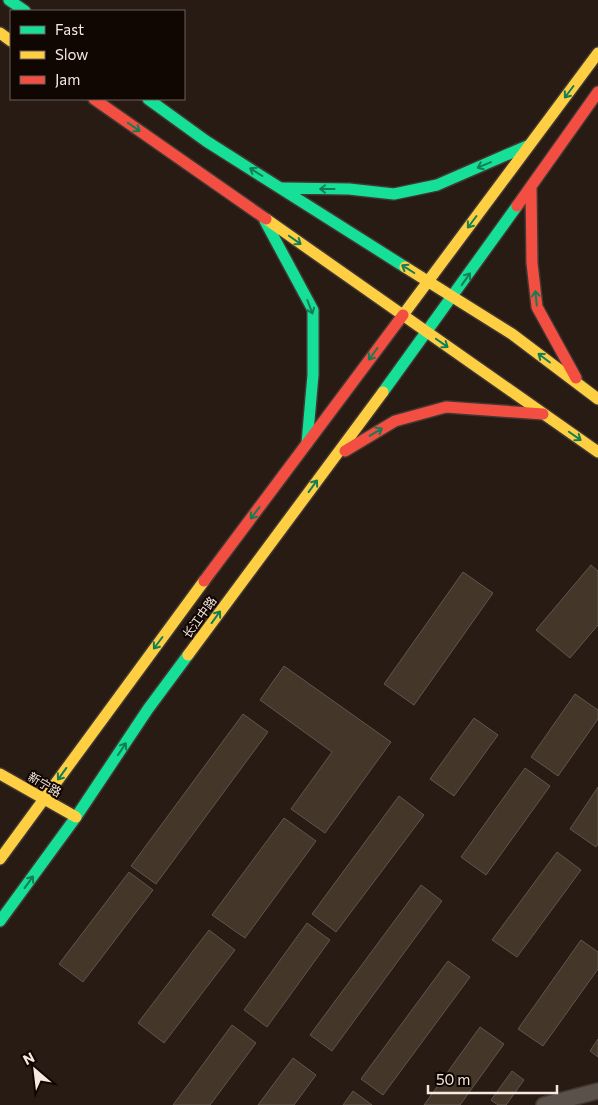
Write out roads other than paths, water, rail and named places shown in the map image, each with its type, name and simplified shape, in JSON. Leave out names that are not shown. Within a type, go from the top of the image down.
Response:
[{"type":"main road","points":[[9,0],[24,10]]},
{"type":"main road","name":"长江中路","points":[[0,859],[124,688],[598,52]]},
{"type":"main road","name":"长江中路","points":[[0,922],[76,817],[148,709],[453,297],[598,92]]},
{"type":"main road","points":[[95,100],[598,452]]},
{"type":"main road","points":[[149,100],[206,140],[512,334],[598,400]]},
{"type":"main road","points":[[282,188],[349,189],[394,194],[437,186],[529,145]]},
{"type":"main road","points":[[531,188],[532,263],[537,307],[555,342],[583,388]]},
{"type":"main road","points":[[263,217],[313,310],[313,375],[307,443]]},
{"type":"main road","points":[[335,457],[395,421],[446,407],[544,414]]},
{"type":"main road","name":"新宁路","points":[[0,774],[76,817]]},
{"type":"street","points":[[544,1105],[598,1091]]}]
